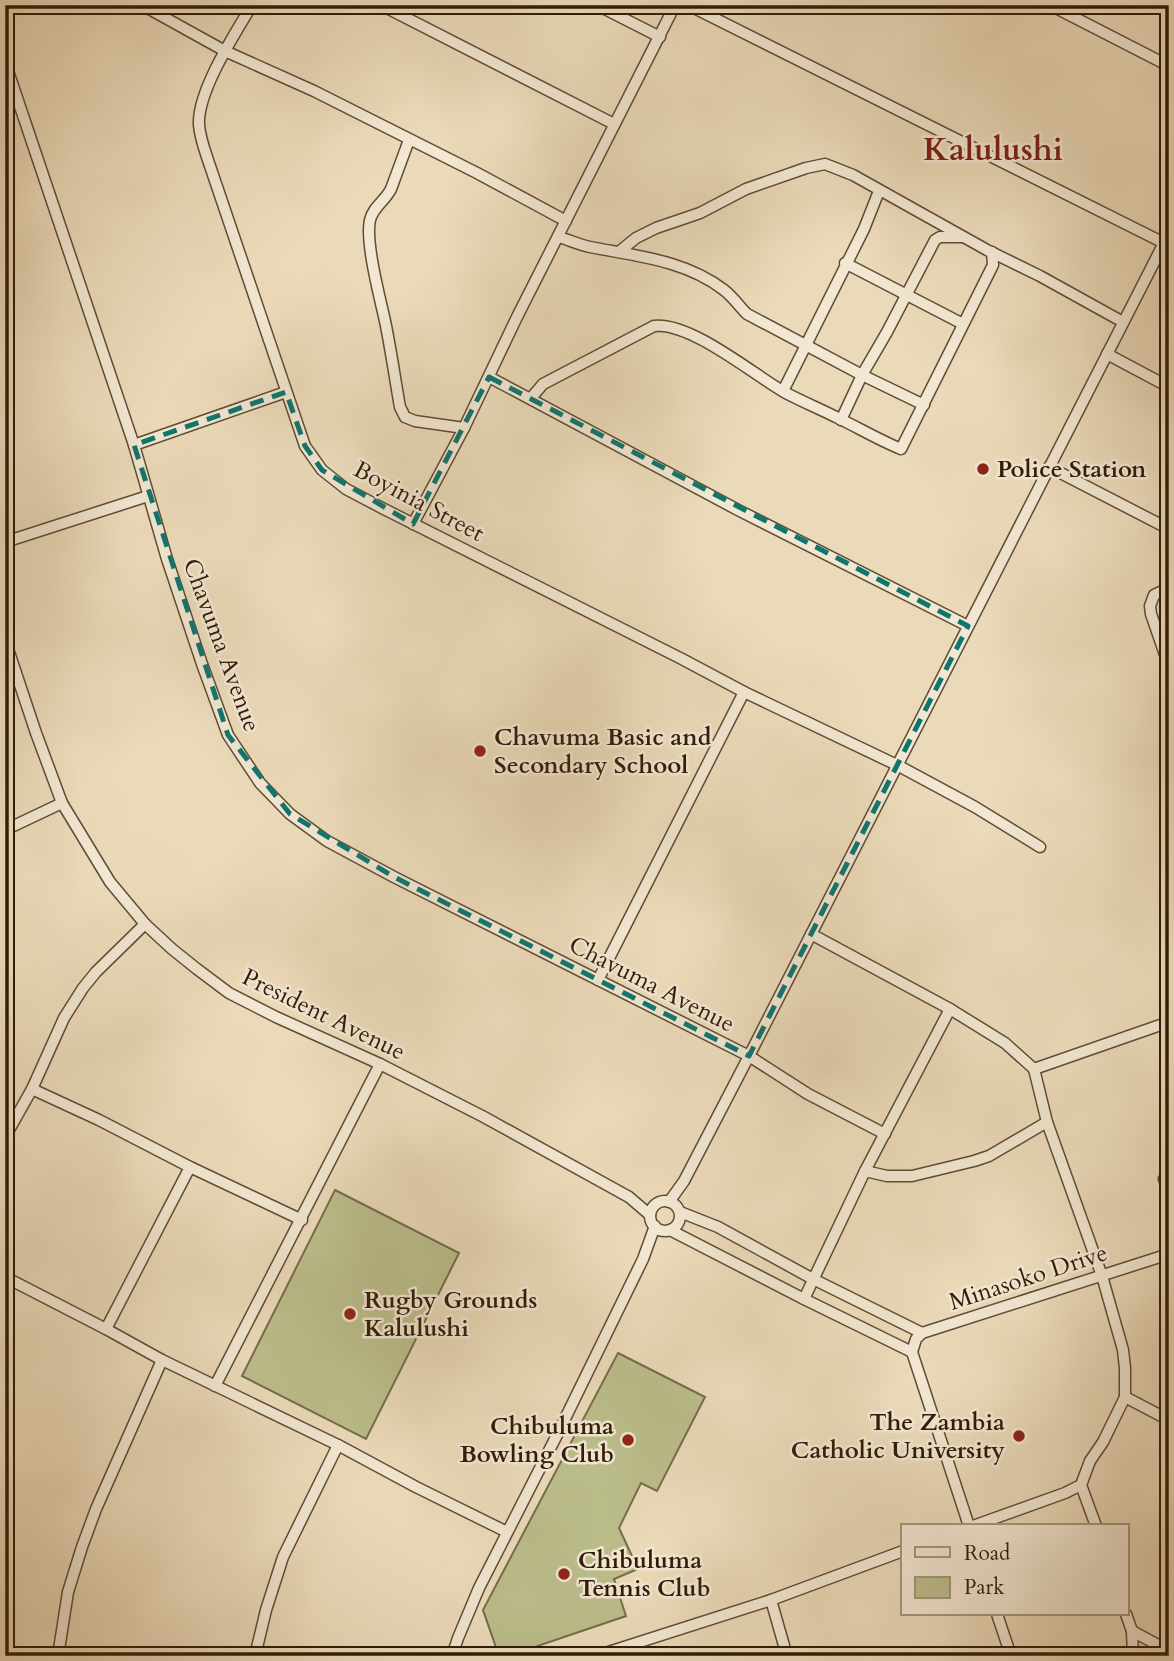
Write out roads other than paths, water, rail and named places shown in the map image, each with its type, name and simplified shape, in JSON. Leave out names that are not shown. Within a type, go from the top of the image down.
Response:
[{"type":"street","points":[[142,5],[225,51],[314,91],[566,220]]},
{"type":"street","name":"Boyinia Street","points":[[251,5],[225,51],[200,105],[199,127],[305,446],[322,470],[346,489],[413,524],[744,692],[898,765],[975,807],[1040,847]]},
{"type":"street","points":[[381,5],[614,124]]},
{"type":"street","points":[[597,5],[660,37]]},
{"type":"street","points":[[413,524],[464,428],[614,124],[677,5]]},
{"type":"street","points":[[452,1656],[479,1588],[643,1259],[662,1229],[678,1223],[671,1205],[1167,240],[688,5]]},
{"type":"street","points":[[1050,5],[1169,66]]},
{"type":"street","name":"Chavuma Avenue","points":[[5,62],[134,445],[202,664],[228,735],[260,783],[290,814],[327,841],[749,1056],[808,1094],[885,1134]]},
{"type":"street","points":[[409,140],[388,196],[372,213],[369,227],[400,407],[405,417],[415,421],[464,428]]},
{"type":"street","points":[[620,251],[636,238],[656,228],[699,213],[746,189],[825,164],[853,175],[1123,322]]},
{"type":"street","points":[[782,391],[864,229],[879,191]]},
{"type":"street","points":[[559,237],[589,247],[620,251],[678,266],[709,280],[733,297],[747,314],[924,405]]},
{"type":"street","points":[[841,420],[862,375],[937,238],[965,237]]},
{"type":"street","points":[[531,398],[543,384],[654,326],[663,325],[699,338],[782,391],[901,449],[993,265],[992,253]]},
{"type":"street","points":[[845,264],[962,324]]},
{"type":"street","points":[[989,273],[1002,267],[1021,266]]},
{"type":"street","points":[[1107,354],[1169,387]]},
{"type":"street","points":[[489,377],[738,510],[968,626]]},
{"type":"street","points":[[134,445],[286,392]]},
{"type":"street","points":[[1049,467],[1169,529]]},
{"type":"street","points":[[5,542],[148,496]]},
{"type":"street","points":[[1169,588],[1154,595],[1150,606],[1169,666]]},
{"type":"street","name":"President Avenue","points":[[5,640],[8,659],[62,803],[110,882],[145,924],[229,993],[380,1064],[484,1117],[629,1197],[650,1215]]},
{"type":"street","points":[[598,980],[744,692]]},
{"type":"street","points":[[5,830],[62,803]]},
{"type":"street","points":[[5,1137],[32,1089],[64,1018],[83,988],[145,924]]},
{"type":"street","points":[[811,934],[950,1009],[1005,1044],[1034,1069],[1047,1122],[1102,1276],[1123,1350],[1125,1397],[1090,1461],[1082,1485],[1095,1524]]},
{"type":"street","points":[[804,1299],[866,1171],[950,1009]]},
{"type":"street","points":[[1034,1069],[1169,1022]]},
{"type":"street","points":[[215,1387],[380,1064]]},
{"type":"street","points":[[32,1089],[302,1220]]},
{"type":"street","points":[[866,1171],[887,1176],[912,1176],[974,1161],[989,1156],[1047,1122]]},
{"type":"street","points":[[106,1329],[190,1167]]},
{"type":"street","points":[[1164,1179],[1169,1192]]},
{"type":"street","name":"President Avenue","points":[[629,1197],[671,1205],[922,1333]]},
{"type":"street","points":[[671,1205],[654,1206],[650,1215],[662,1229],[912,1352],[970,1524]]},
{"type":"street","name":"Minasoko Drive","points":[[912,1352],[916,1339],[922,1333],[1169,1254]]},
{"type":"street","points":[[5,1277],[215,1387],[508,1532]]},
{"type":"street","points":[[58,1656],[68,1592],[82,1547],[162,1360]]},
{"type":"street","points":[[1125,1397],[1169,1420]]},
{"type":"street","points":[[255,1656],[283,1557],[338,1446]]},
{"type":"street","points":[[977,1524],[1082,1485]]},
{"type":"street","points":[[596,1656],[771,1600],[901,1552]]},
{"type":"street","points":[[771,1600],[787,1656]]},
{"type":"street","points":[[998,1616],[1011,1656]]},
{"type":"street","points":[[1127,1616],[1132,1631],[1133,1656]]},
{"type":"street","points":[[1132,1631],[1169,1651]]},
{"type":"place","name":"Police Station","points":[[983,469]]},
{"type":"place","name":"Chavuma Basic and Secondary School","points":[[480,751]]},
{"type":"place","name":"Rugby Grounds Kalulushi","points":[[350,1314]]},
{"type":"place","name":"The Zambia Catholic University","points":[[1019,1436]]},
{"type":"place","name":"Chibuluma Bowling Club","points":[[628,1440]]},
{"type":"place","name":"Chibuluma Tennis Club","points":[[564,1574]]},
{"type":"district","name":"Kalulushi","points":[[993,149]]}]
